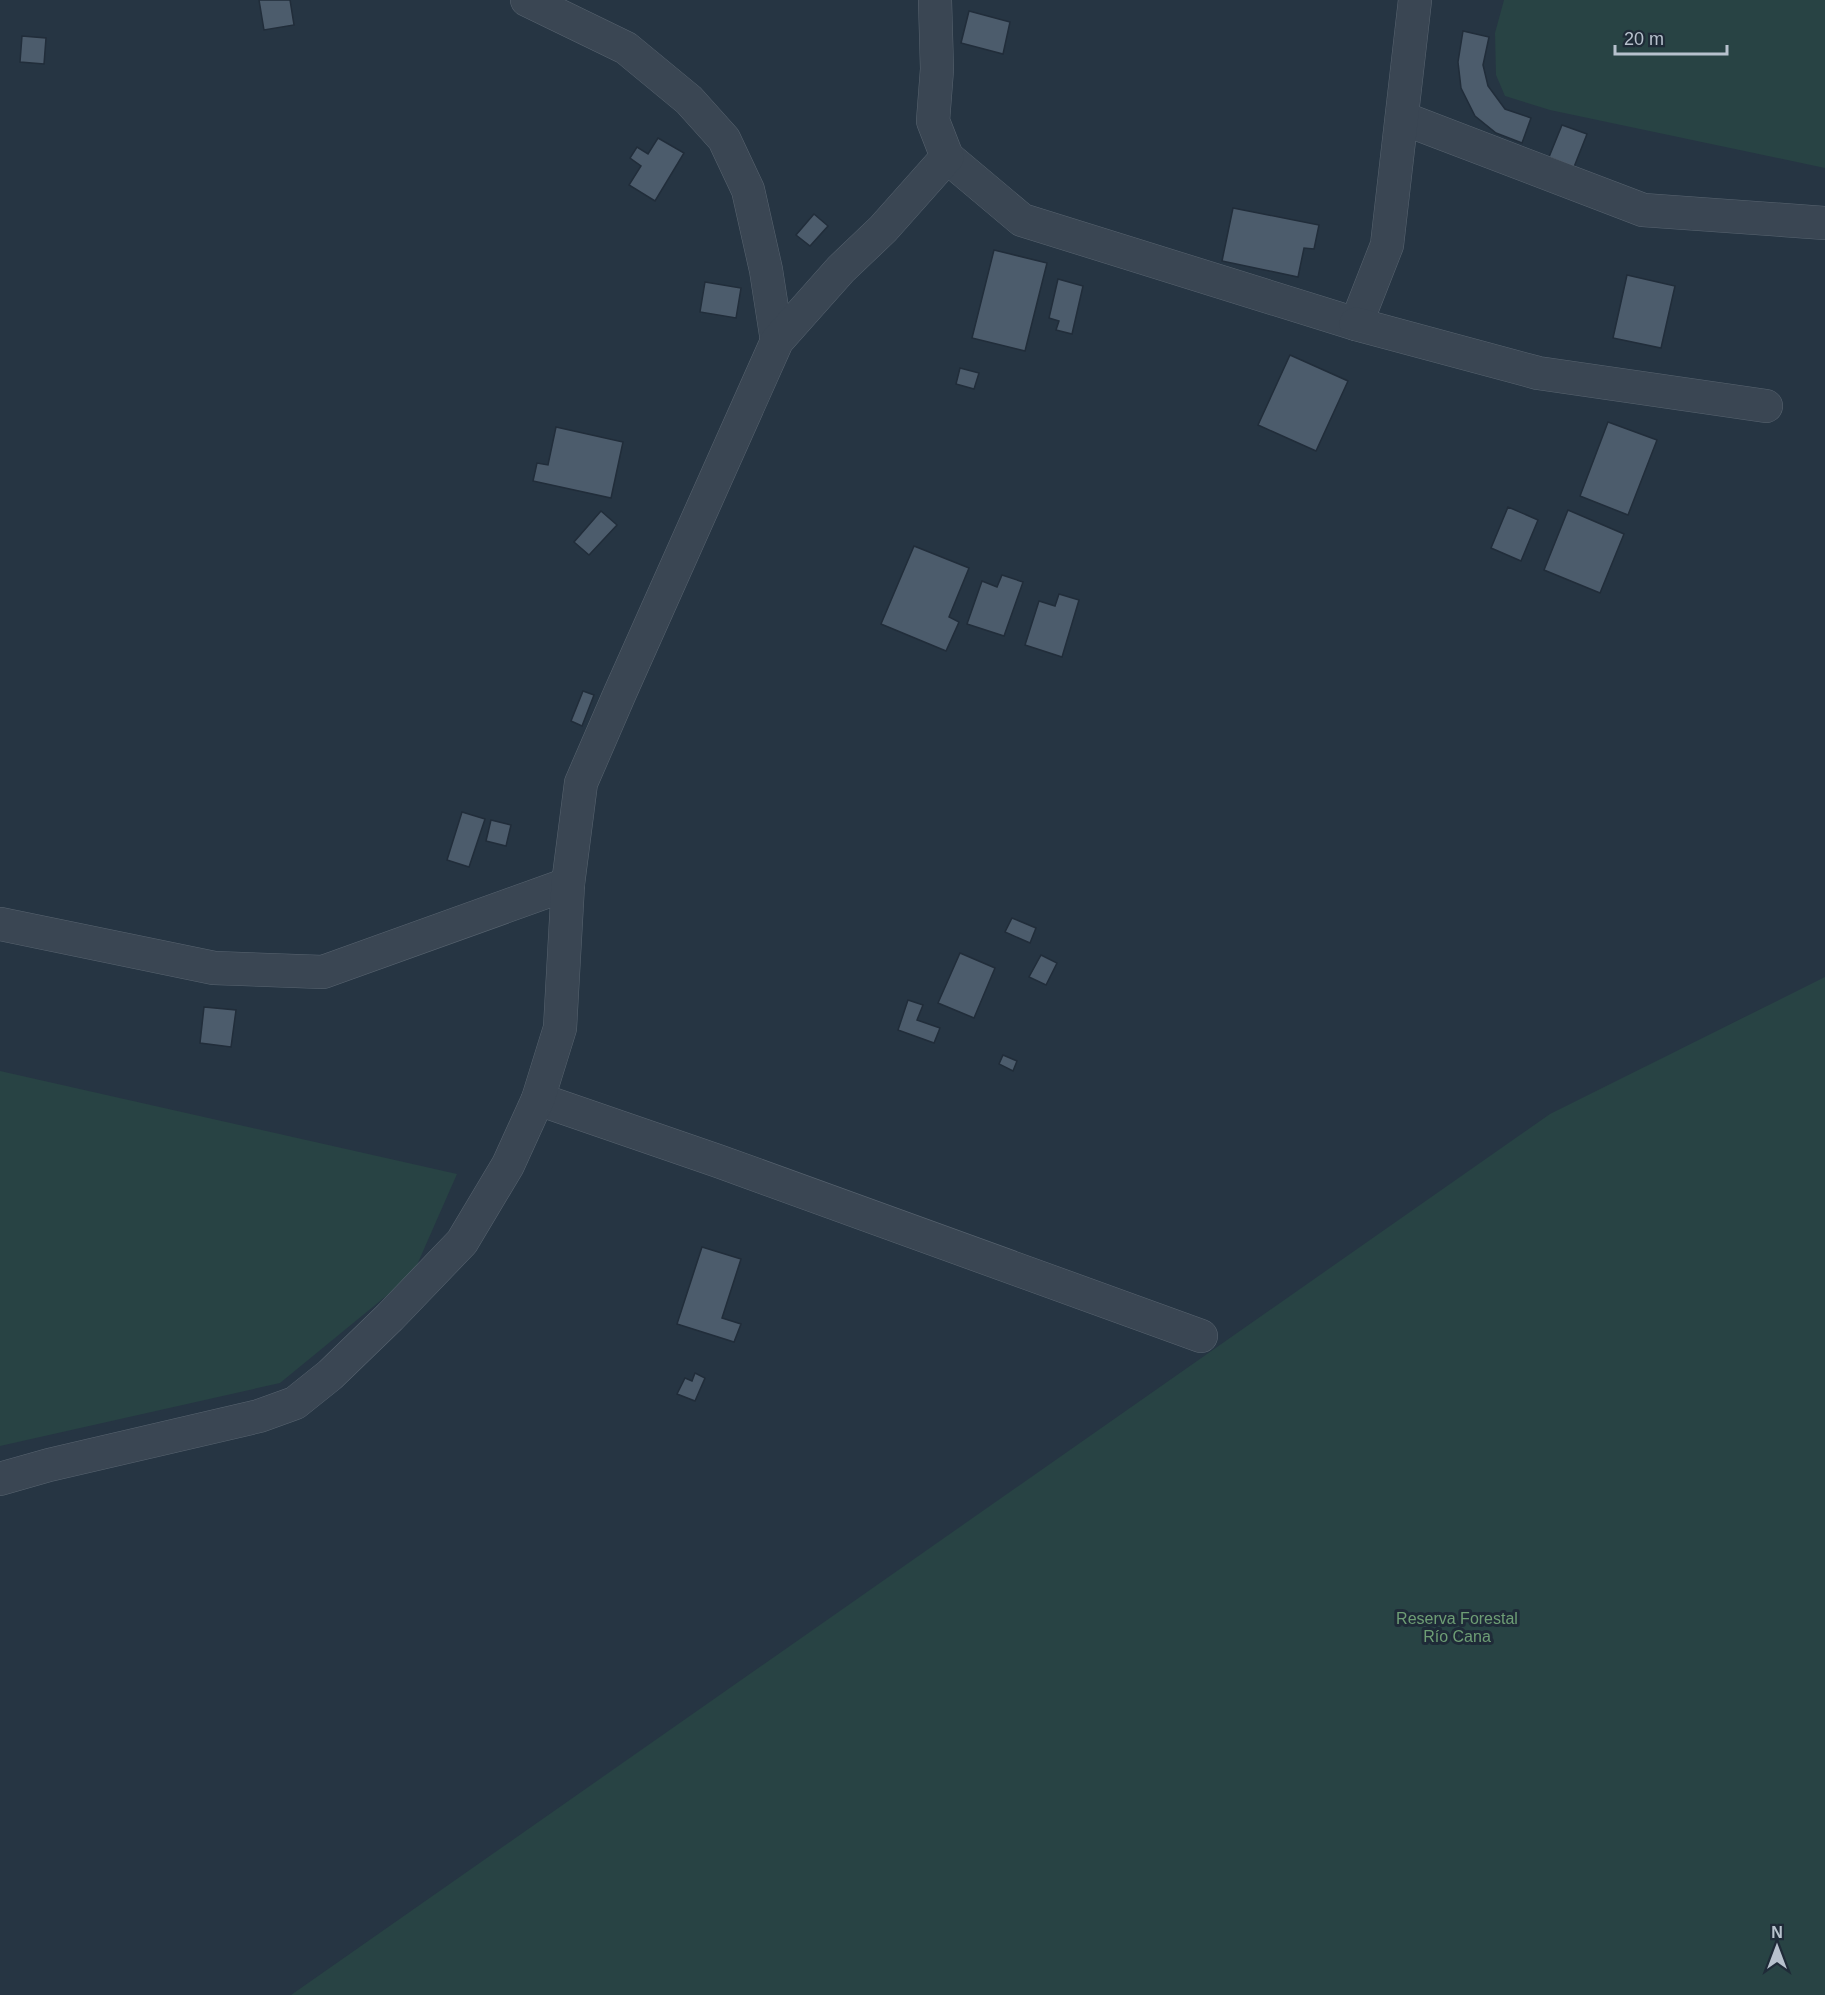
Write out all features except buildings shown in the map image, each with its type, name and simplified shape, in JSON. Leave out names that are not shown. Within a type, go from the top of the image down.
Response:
[{"type":"street","points":[[527,0],[626,48],[689,100],[724,140],[748,190],[766,270],[777,341]]},
{"type":"street","points":[[935,0],[937,69],[933,121],[947,157],[1022,220],[1356,324],[1538,373],[1766,406]]},
{"type":"street","points":[[1356,324],[1387,245],[1415,0]]},
{"type":"street","points":[[1402,118],[1643,210],[1825,223]]},
{"type":"street","points":[[0,1479],[49,1465],[259,1416],[294,1403],[330,1375],[462,1242],[508,1165],[538,1099],[560,1028],[568,884],[581,783],[777,341],[841,269],[882,229],[947,157]]},
{"type":"street","points":[[0,924],[214,968],[323,972],[568,884]]},
{"type":"street","points":[[538,1099],[718,1161],[1201,1336]]},
{"type":"green space","points":[[1504,0],[1825,0],[1825,168],[1550,110],[1505,96],[1496,75],[1495,33]]},
{"type":"green space","name":"Reserva Forestal Río Cana","points":[[1825,977],[1825,1995],[291,1995],[1550,1114]]},
{"type":"green space","points":[[0,1071],[457,1174],[413,1274],[280,1383],[0,1446]]}]
